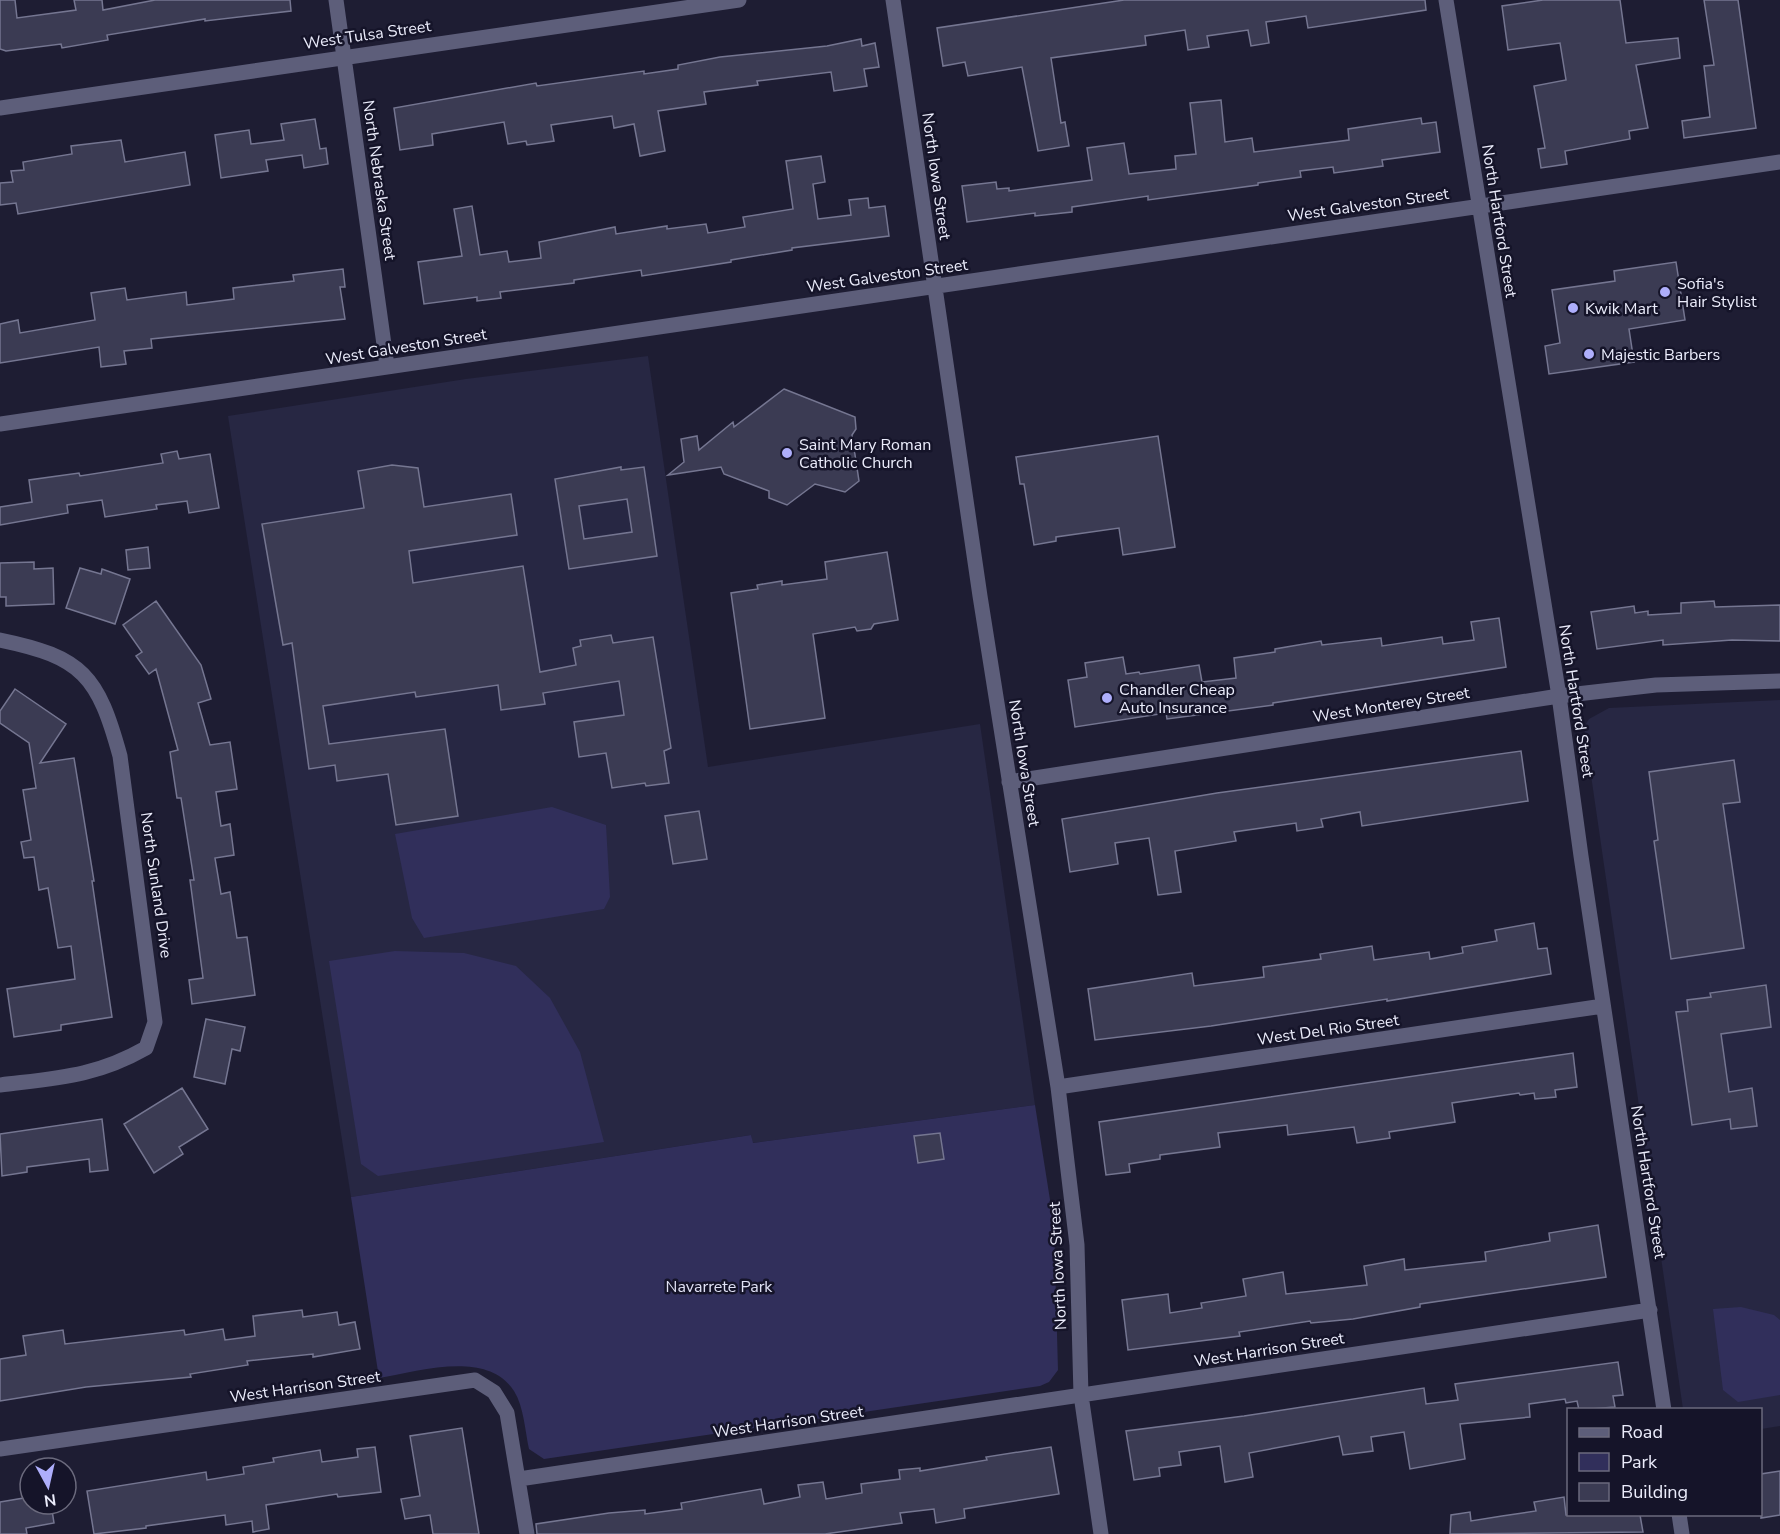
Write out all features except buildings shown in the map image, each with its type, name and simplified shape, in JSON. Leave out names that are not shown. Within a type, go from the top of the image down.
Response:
[{"type":"street","name":"North Nebraska Street","points":[[336,0],[387,366]]},
{"type":"street","name":"West Tulsa Street","points":[[0,108],[739,0]]},
{"type":"street","name":"North Iowa Street","points":[[892,0],[1058,1088],[1077,1245],[1081,1395],[1101,1534]]},
{"type":"street","name":"North Hartford Street","points":[[1446,0],[1559,696],[1603,1006],[1665,1408]]},
{"type":"street","name":"West Galveston Street","points":[[0,424],[1780,162]]},
{"type":"street","name":"North Sunland Drive","points":[[0,640],[42,649],[78,669],[99,691],[120,756],[155,1022],[146,1048],[118,1064],[87,1074],[0,1085]]},
{"type":"street","name":"West Monterey Street","points":[[1010,782],[1559,696],[1656,685],[1780,681]]},
{"type":"street","name":"West Del Rio Street","points":[[1058,1088],[1603,1006]]},
{"type":"street","name":"West Harrison Street","points":[[0,1449],[475,1380],[494,1392],[507,1413],[519,1479],[1650,1310]]},
{"type":"street","points":[[519,1479],[526,1534]]},
{"type":"street","points":[[1679,1516],[1682,1534]]},
{"type":"shaded area","points":[[648,356],[708,767],[980,724],[1035,1105],[752,1143],[751,1135],[351,1197],[228,416],[466,379]]},
{"type":"shaded area","points":[[1780,700],[1780,1426],[1762,1429],[1762,1408],[1683,1408],[1584,727],[1589,719],[1609,708]]},
{"type":"green space","points":[[552,807],[606,825],[610,897],[604,909],[424,938],[412,918],[395,834]]},
{"type":"green space","points":[[395,951],[464,953],[516,966],[550,998],[580,1052],[604,1142],[378,1176],[361,1164],[329,961]]},
{"type":"green space","name":"Navarrete Park","points":[[1035,1105],[1054,1225],[1058,1370],[1049,1382],[1040,1386],[544,1459],[529,1449],[522,1412],[514,1391],[502,1378],[487,1370],[470,1367],[432,1368],[379,1378],[351,1197],[751,1135],[753,1143]]},
{"type":"green space","points":[[1741,1307],[1774,1315],[1780,1320],[1780,1395],[1738,1402],[1723,1390],[1713,1309]]},
{"type":"place","name":"Sofia's Hair Stylist","points":[[1665,292]]},
{"type":"place","name":"Kwik Mart","points":[[1573,308]]},
{"type":"place","name":"Majestic Barbers","points":[[1589,354]]},
{"type":"place","name":"Saint Mary Roman Catholic Church","points":[[787,453]]},
{"type":"place","name":"Chandler Cheap Auto Insurance","points":[[1107,698]]}]
